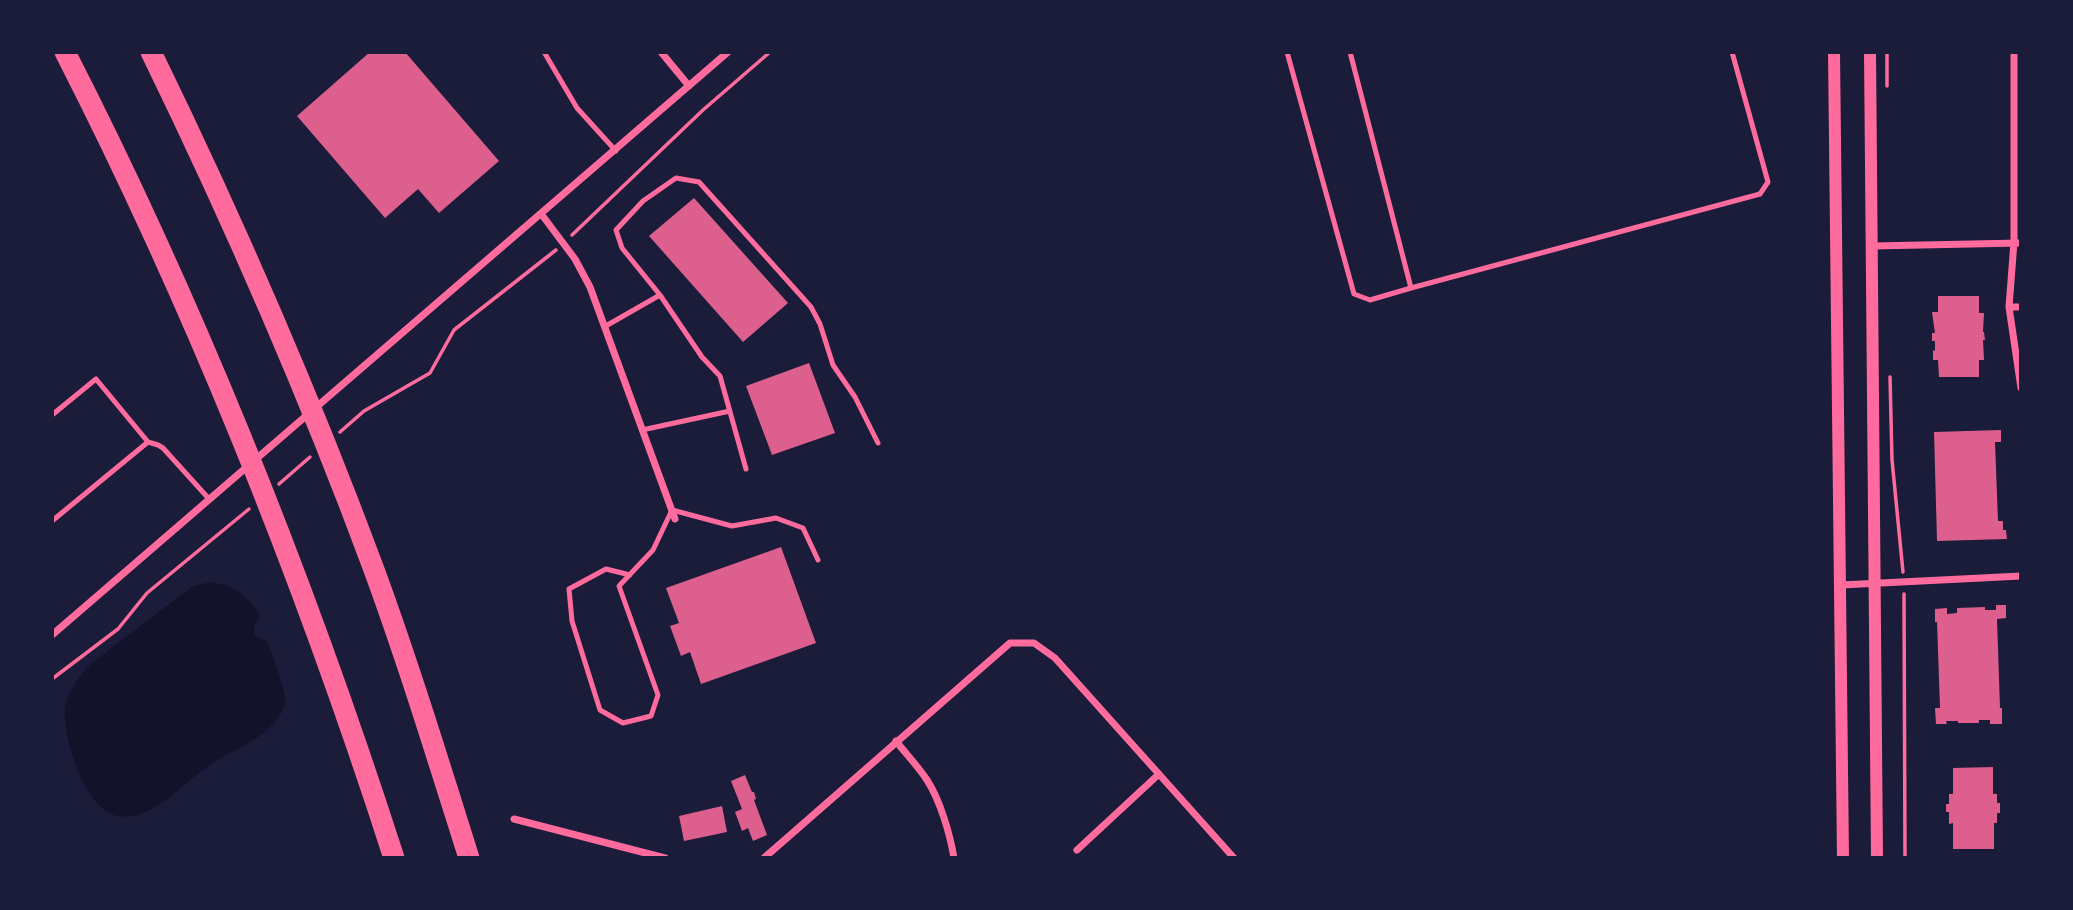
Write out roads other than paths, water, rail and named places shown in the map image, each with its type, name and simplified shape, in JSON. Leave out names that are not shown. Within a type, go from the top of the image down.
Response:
[{"type":"highway","points":[[65,52],[139,204],[228,408],[323,652],[394,858]]},
{"type":"highway","points":[[151,52],[228,214],[337,473],[403,654],[469,858]]},
{"type":"street","points":[[661,52],[690,86]]},
{"type":"street","points":[[52,635],[728,52]]},
{"type":"street","points":[[1834,52],[1843,858]]},
{"type":"street","points":[[1871,52],[1877,858]]},
{"type":"street","points":[[2014,52],[2018,69],[2017,243],[2009,307],[2021,388]]},
{"type":"street","points":[[542,215],[575,259],[590,288],[676,519]]},
{"type":"street","points":[[1872,246],[2017,243]]},
{"type":"street","points":[[2009,307],[2021,307]]},
{"type":"street","points":[[1841,584],[2021,576]]},
{"type":"street","points":[[764,858],[1010,643],[1034,643],[1055,658],[1234,858]]},
{"type":"street","points":[[896,741],[932,788],[951,841],[954,858]]},
{"type":"street","points":[[1077,850],[1159,774]]},
{"type":"street","points":[[513,819],[666,858]]},
{"type":"lane","points":[[544,52],[577,108],[616,151]]},
{"type":"lane","points":[[1287,52],[1354,294],[1370,300],[1760,194],[1768,182],[1732,52]]},
{"type":"lane","points":[[1350,52],[1411,288]]},
{"type":"lane","points":[[746,470],[720,376],[702,357],[660,295],[622,248],[616,230],[643,201],[676,178],[699,182],[811,307],[820,324],[833,365],[855,397],[878,443]]},
{"type":"lane","points":[[604,327],[660,295]]},
{"type":"lane","points":[[52,415],[96,379],[148,443],[163,448],[210,500]]},
{"type":"lane","points":[[642,430],[730,411]]},
{"type":"lane","points":[[52,521],[148,443]]},
{"type":"lane","points":[[630,575],[606,569],[569,589],[572,621],[600,710],[623,723],[651,716],[658,695],[619,586],[630,575],[653,550],[672,510],[732,526],[776,518],[803,527],[818,560]]}]
